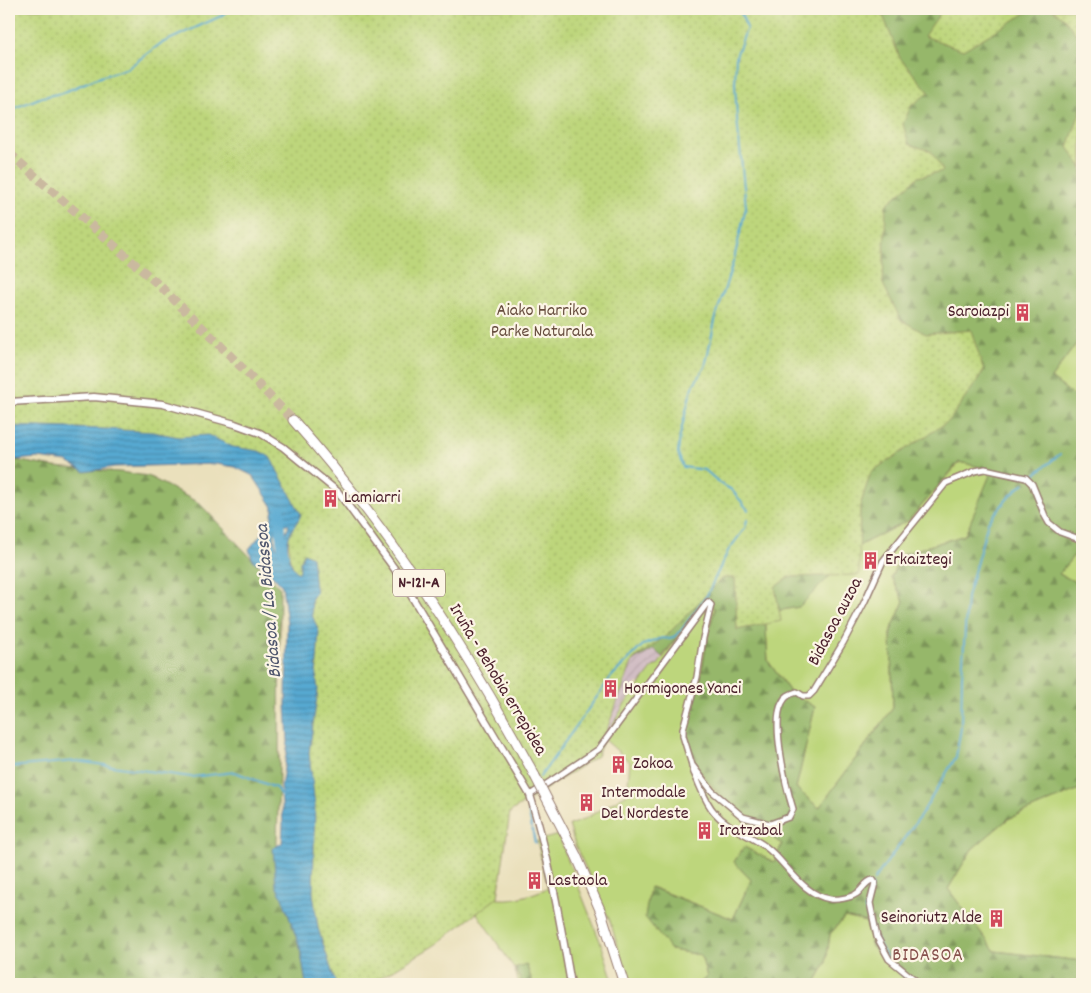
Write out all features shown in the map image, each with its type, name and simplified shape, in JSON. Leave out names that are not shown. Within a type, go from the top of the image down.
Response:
[{"type":"highway","name":"Iruña - Behobia errepidea","points":[[293,420],[352,489],[401,557],[460,646],[535,776],[576,855],[601,912],[624,984]]},
{"type":"street","points":[[9,402],[94,397],[163,404],[260,433],[283,447],[338,492],[399,575],[530,795],[539,823],[557,905],[571,984]]},
{"type":"street","name":"Bidasoa auzoa","points":[[692,765],[712,791],[743,817],[770,824],[789,817],[793,809],[786,786],[778,735],[781,703],[789,694],[797,692],[803,696],[809,696],[814,691],[843,643],[883,561],[946,484],[975,471],[986,469],[1026,478],[1032,484],[1049,523],[1060,532],[1082,540]]},
{"type":"street","name":"Bidasoa auzoa","points":[[530,795],[599,749],[708,602],[711,605],[711,610],[702,638],[698,677],[683,729],[683,736],[694,773],[713,812],[724,822],[773,852],[791,874],[816,894],[830,899],[845,898],[857,894],[869,880],[873,880],[875,882],[870,903],[877,937],[889,958],[920,984]]},
{"type":"shaded area","points":[[654,649],[662,657],[657,666],[654,666],[641,684],[637,683],[604,739],[609,695],[633,661]]},
{"type":"green space","name":"Aiako Harriko Parke Naturala","points":[[9,9],[1082,9],[1082,336],[1051,378],[1073,395],[1082,390],[1082,495],[1078,501],[1082,515],[1082,545],[1059,574],[1082,585],[1082,788],[1008,819],[972,849],[948,889],[995,951],[1082,961],[1082,984],[918,984],[872,947],[866,922],[845,917],[830,934],[826,963],[814,984],[698,984],[707,977],[701,955],[671,950],[645,917],[650,887],[733,919],[751,880],[734,862],[744,847],[774,862],[782,844],[735,813],[698,769],[684,731],[699,689],[708,634],[715,609],[705,599],[662,657],[654,649],[633,661],[625,674],[9,157]],"holes":[[[959,462],[992,470],[965,535],[903,554],[891,577],[904,601],[891,631],[893,708],[819,808],[796,788],[815,707],[790,692],[768,661],[765,613],[799,607],[862,544],[909,520]]]},
{"type":"green space","name":"Aiako Harriko Parke Naturala","points":[[9,9],[882,9],[900,58],[929,92],[911,106],[903,124],[909,144],[931,151],[943,171],[918,177],[886,205],[883,284],[901,320],[926,334],[971,330],[984,371],[949,421],[871,472],[860,506],[859,575],[789,577],[775,587],[781,621],[737,630],[735,578],[722,578],[667,635],[633,660],[597,756],[510,812],[498,897],[435,945],[370,984],[323,984],[312,964],[299,590],[289,556],[288,507],[253,462],[9,443]]},
{"type":"green space","points":[[943,9],[1033,9],[963,50],[924,36]]},
{"type":"green space","points":[[1052,9],[1082,9],[1082,42],[1064,18]]},
{"type":"green space","points":[[1082,107],[1082,168],[1068,147]]},
{"type":"green space","points":[[1082,336],[1082,390],[1073,395],[1051,378]]},
{"type":"green space","points":[[9,459],[54,467],[148,476],[199,503],[280,588],[279,776],[276,871],[313,984],[9,984]]},
{"type":"green space","points":[[960,462],[993,470],[965,535],[902,554],[891,577],[904,601],[891,631],[893,708],[819,808],[796,788],[815,707],[790,692],[768,661],[765,613],[799,607],[862,544],[909,520]]},
{"type":"green space","points":[[1082,545],[1082,585],[1059,574]]},
{"type":"green space","points":[[706,599],[715,609],[708,634],[699,685],[684,732],[735,813],[782,844],[774,862],[744,847],[734,862],[751,880],[733,919],[651,887],[671,950],[701,955],[707,977],[698,984],[629,984],[610,921],[575,845],[569,825],[583,820],[627,794],[630,762],[604,739],[624,705],[654,666],[657,666]]},
{"type":"green space","points":[[1082,788],[1082,961],[995,951],[948,889],[972,849],[1008,819]]},
{"type":"green space","points":[[558,835],[602,946],[614,984],[533,984],[526,964],[520,977],[523,984],[519,984],[514,968],[476,912],[492,898],[514,898],[548,888],[537,841]]},
{"type":"green space","points":[[845,917],[866,922],[872,947],[918,984],[814,984],[826,963],[830,934]]},
{"type":"green space","points":[[526,964],[533,984],[523,984],[514,968]]},
{"type":"water","points":[[9,426],[153,432],[179,437],[208,435],[233,447],[259,451],[270,457],[301,514],[288,540],[287,546],[291,563],[298,573],[304,553],[312,557],[313,561],[316,592],[311,600],[312,615],[319,632],[316,675],[318,690],[309,753],[315,806],[313,893],[318,928],[336,984],[306,984],[300,948],[282,897],[276,886],[273,848],[282,843],[281,787],[288,742],[286,705],[287,623],[282,586],[264,566],[253,561],[249,549],[271,522],[273,507],[253,476],[235,467],[216,464],[114,467],[85,472],[67,462],[38,458],[9,459]],"holes":[[[282,523],[289,525],[278,549],[275,542],[275,531]]]},
{"type":"waterway","points":[[9,113],[17,107],[42,97],[62,93],[97,78],[128,68],[160,44],[221,16],[230,9]]},
{"type":"waterway","points":[[739,9],[747,28],[736,56],[735,85],[746,207],[734,259],[716,316],[705,367],[692,387],[680,435],[678,453],[683,467],[705,470],[721,484],[732,490],[748,510]]},
{"type":"waterway","points":[[1032,477],[1060,454]]},
{"type":"waterway","points":[[874,880],[921,815],[956,757],[961,728],[967,597],[988,522],[1008,498],[1024,483]]},
{"type":"waterway","name":"Bidasoa / La Bidassoa","points":[[280,510],[281,539],[284,555]]},
{"type":"waterway","points":[[540,777],[611,677],[643,645],[662,638],[671,639],[680,632],[707,595],[728,551],[745,528],[747,520]]},
{"type":"waterway","points":[[9,767],[76,761],[191,777],[235,772],[276,788],[282,797]]},
{"type":"waterway","points":[[528,809],[535,843]]},
{"type":"waterway","points":[[872,885],[865,909],[874,933]]},
{"type":"waterway","points":[[875,937],[886,957]]},
{"type":"waterway","points":[[892,964],[905,978],[914,984]]},
{"type":"tunnel","points":[[9,153],[160,286],[293,420]]},
{"type":"place","name":"Saroiazpi","points":[[1023,312]]},
{"type":"place","name":"Lamiarri","points":[[330,498]]},
{"type":"place","name":"Erkaiztegi","points":[[871,560]]},
{"type":"place","name":"Hormigones Yanci","points":[[610,689]]},
{"type":"place","name":"Zokoa","points":[[619,764]]},
{"type":"place","name":"Intermodale Del Nordeste","points":[[587,803]]},
{"type":"place","name":"Iratzabal","points":[[705,831]]},
{"type":"place","name":"Lastaola","points":[[534,881]]},
{"type":"place","name":"Seinoriutz Alde","points":[[996,918]]},
{"type":"district","name":"BIDASOA","points":[[928,956]]}]
